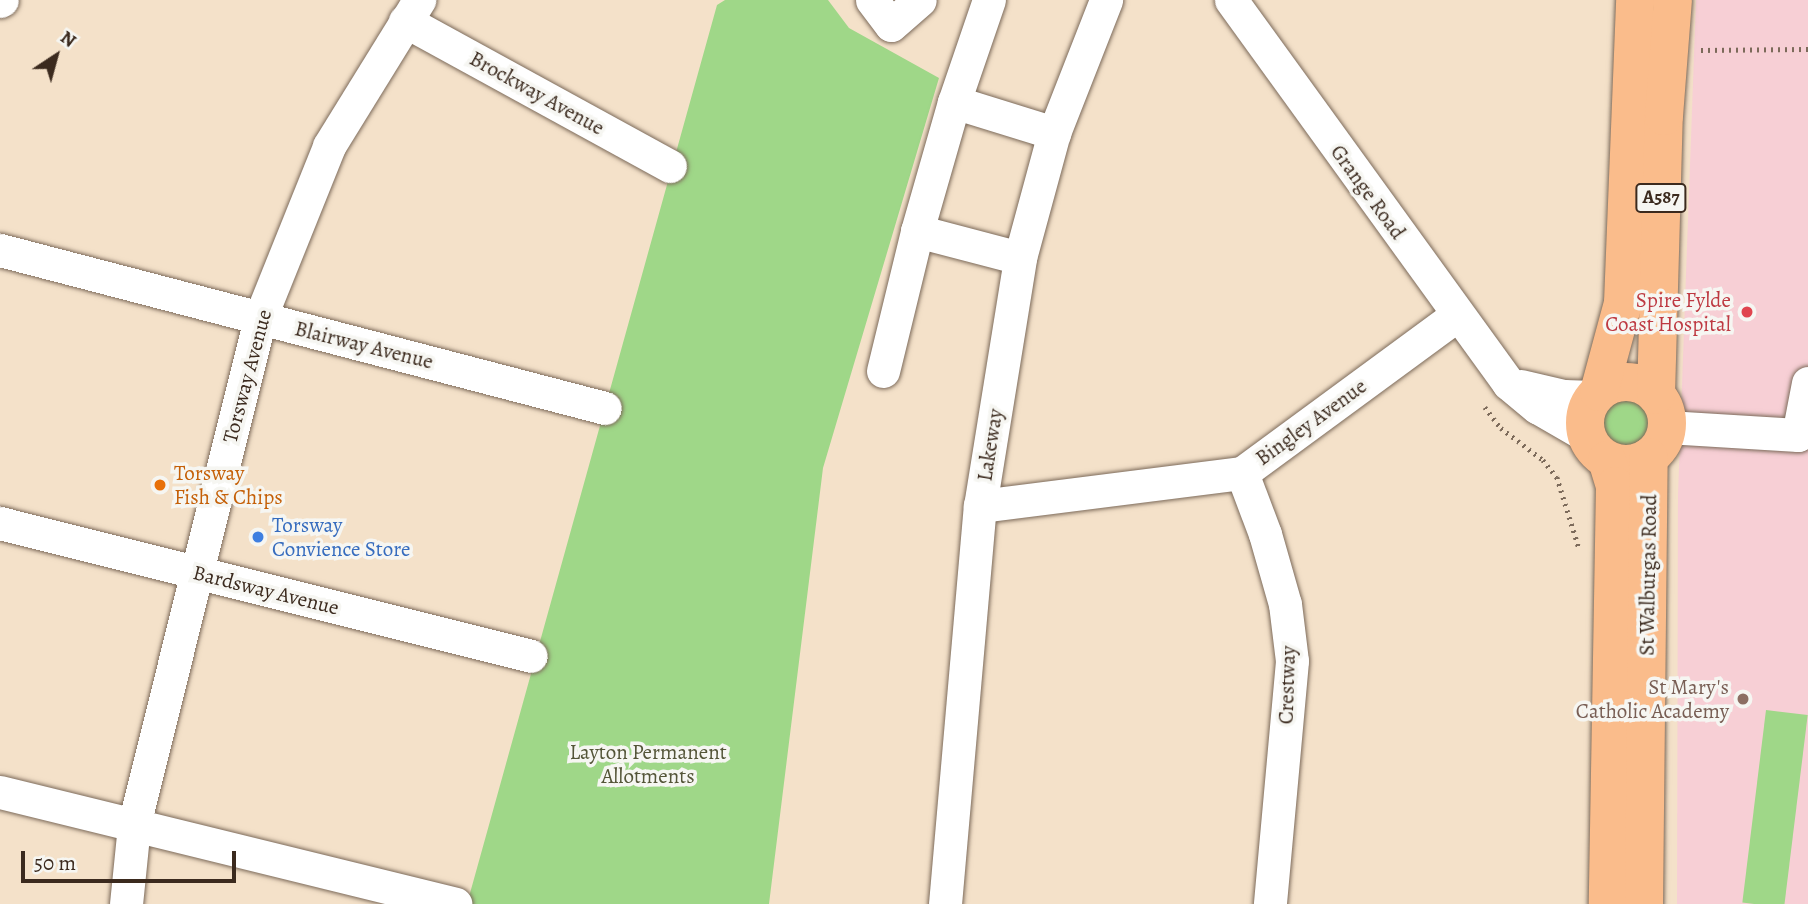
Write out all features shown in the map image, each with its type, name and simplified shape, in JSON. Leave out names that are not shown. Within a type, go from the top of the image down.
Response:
[{"type":"main road","name":"A587","points":[[1597,448],[1587,409],[1596,395],[1623,303],[1635,0]]},
{"type":"main road","name":"St Walburgas Road","points":[[1644,904],[1658,426],[1659,242],[1673,0]]},
{"type":"main road","points":[[1596,395],[1612,384],[1629,382],[1642,385],[1658,426],[1624,464],[1597,448]]},
{"type":"main road","name":"St Walburgas Road","points":[[1597,448],[1615,486],[1608,904]]},
{"type":"street","points":[[872,0],[891,25],[920,0]]},
{"type":"street","points":[[883,371],[917,231],[954,102],[989,0]]},
{"type":"street","name":"Lakeway","points":[[945,904],[980,506],[1020,258],[1054,133],[1106,0]]},
{"type":"street","name":"Grange Road","points":[[1231,0],[1508,383],[1537,407],[1597,448]]},
{"type":"street","name":"Brockway Avenue","points":[[412,10],[670,166]]},
{"type":"street","name":"Torsway Avenue","points":[[126,904],[134,825],[260,318],[329,146],[412,10]]},
{"type":"street","points":[[954,102],[1054,133]]},
{"type":"street","points":[[917,231],[1020,258]]},
{"type":"street","name":"Blairway Avenue","points":[[0,250],[605,408]]},
{"type":"street","name":"Bingley Avenue","points":[[980,506],[1241,473],[1457,315]]},
{"type":"street","points":[[1508,383],[1564,396],[1596,395]]},
{"type":"street","points":[[1658,426],[1797,435],[1808,383]]},
{"type":"street","name":"Crestway","points":[[1241,473],[1265,534],[1285,604],[1292,661],[1270,904]]},
{"type":"street","name":"Bardsway Avenue","points":[[0,523],[531,656]]},
{"type":"street","points":[[0,792],[455,904]]},
{"type":"path","points":[[1669,50],[1808,49]]},
{"type":"path","points":[[1478,397],[1501,428],[1543,460],[1557,477],[1579,550]]},
{"type":"shaded area","points":[[1696,0],[1808,0],[1808,904],[1677,904],[1678,495]]},
{"type":"green space","name":"Layton Permanent Allotments","points":[[725,0],[828,0],[849,28],[939,78],[823,468],[769,904],[467,904],[717,5]]},
{"type":"green space","points":[[1616,399],[1636,399],[1650,413],[1650,433],[1636,447],[1616,447],[1602,433],[1602,413]]},
{"type":"green space","points":[[1766,710],[1808,715],[1784,904],[1742,903]]},
{"type":"place","name":"Spire Fylde Coast Hospital","points":[[1747,312]]},
{"type":"place","name":"Torsway Fish & Chips","points":[[160,485]]},
{"type":"place","name":"Torsway Convience Store","points":[[258,537]]},
{"type":"place","name":"St Mary's Catholic Academy","points":[[1743,699]]}]
